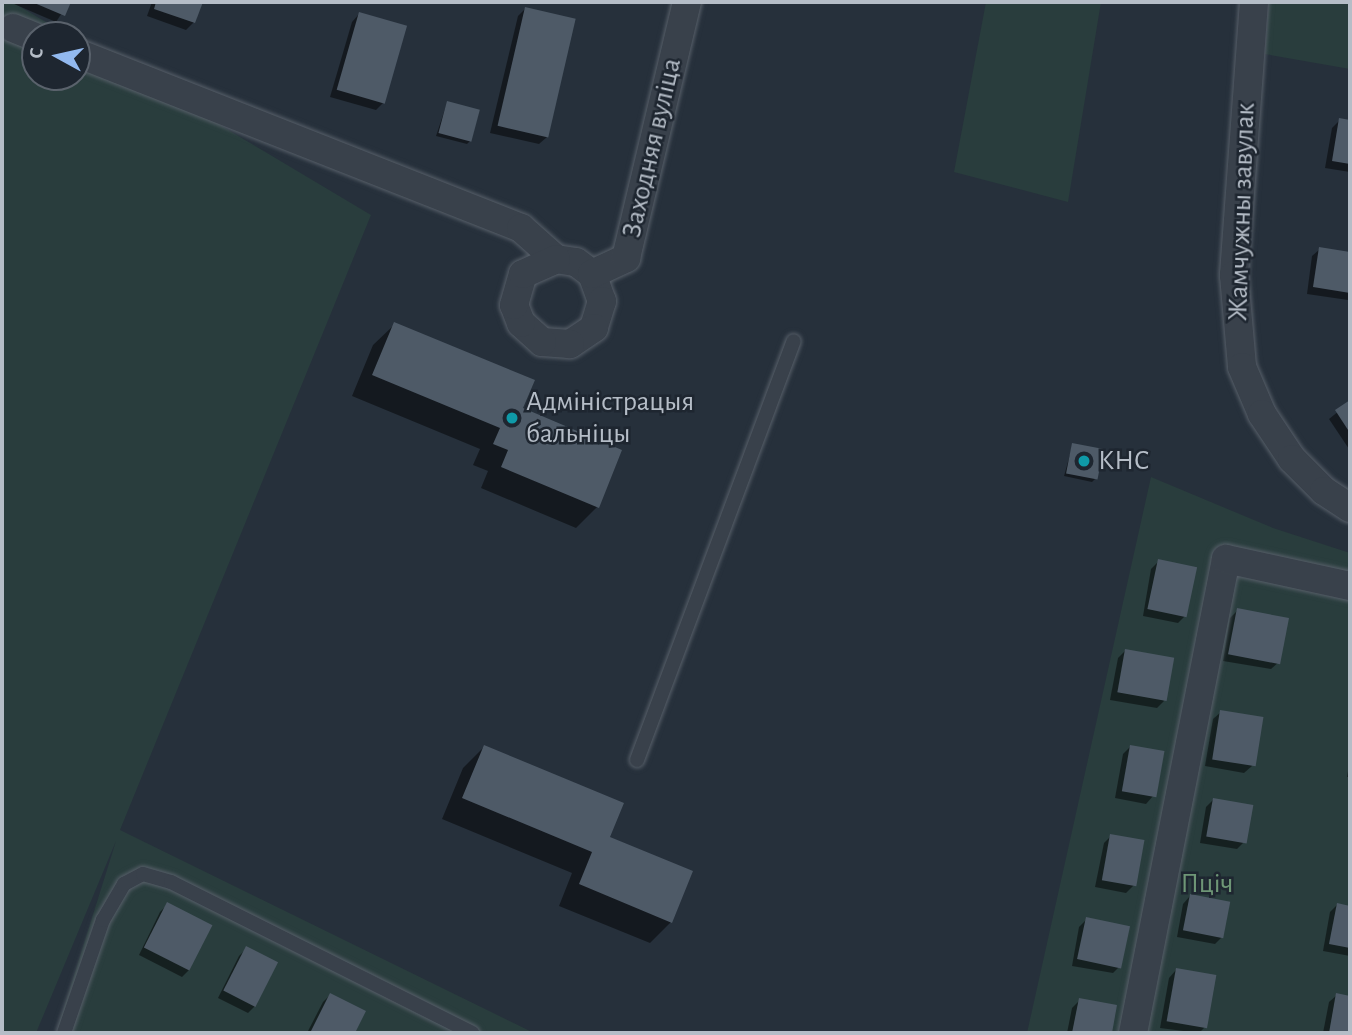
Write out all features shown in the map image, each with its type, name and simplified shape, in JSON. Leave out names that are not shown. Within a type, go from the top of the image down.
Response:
[{"type":"street","name":"Заходняя вуліца","points":[[592,274],[626,258],[687,2]]},
{"type":"street","name":"Жамчужны завулак","points":[[1254,2],[1234,275],[1242,367],[1262,414],[1292,459],[1324,491],[1350,508]]},
{"type":"street","points":[[91,59],[521,228],[555,259]]},
{"type":"street","points":[[555,259],[576,262],[592,274],[602,301],[594,328],[570,344],[542,342],[521,323],[514,305],[523,274],[555,259]]},
{"type":"street","points":[[1133,1033],[1226,559],[1350,586]]},
{"type":"lane","points":[[637,760],[794,341]]},
{"type":"lane","points":[[64,1033],[103,920],[124,884],[143,874],[171,881],[472,1033]]},
{"type":"green space","points":[[2,2],[12,2],[44,21],[21,21],[21,91],[91,91],[91,48],[371,215],[120,830],[534,1033],[56,1033],[116,841],[36,1033],[2,1033]]},
{"type":"green space","points":[[986,2],[1101,2],[1068,202],[954,172]]},
{"type":"green space","points":[[1269,2],[1350,2],[1350,69],[1265,54]]},
{"type":"green space","name":"Пціч","points":[[1151,477],[1273,528],[1350,553],[1350,1033],[1027,1033]]},
{"type":"building","points":[[32,2],[71,2],[65,16]]},
{"type":"building","points":[[156,2],[203,2],[195,23],[154,9]]},
{"type":"building","points":[[525,7],[576,19],[548,138],[498,126]]},
{"type":"building","points":[[359,12],[407,26],[385,104],[337,90]]},
{"type":"building","points":[[447,101],[480,110],[471,142],[438,133]]},
{"type":"building","points":[[1339,118],[1350,120],[1350,164],[1332,161]]},
{"type":"building","points":[[1319,247],[1350,252],[1350,293],[1313,287]]},
{"type":"building","name":"Адміністрацыя бальніцы","points":[[394,322],[535,380],[523,408],[622,450],[599,508],[501,467],[508,450],[493,444],[500,428],[372,375]]},
{"type":"building","points":[[1350,400],[1350,433],[1335,410]]},
{"type":"building","name":"КНС","points":[[1072,443],[1103,449],[1097,480],[1066,473]]},
{"type":"building","points":[[1158,559],[1197,567],[1187,617],[1147,609]]},
{"type":"building","points":[[1237,608],[1289,618],[1280,664],[1228,654]]},
{"type":"building","points":[[1125,649],[1174,658],[1167,701],[1117,692]]},
{"type":"building","points":[[1220,710],[1263,717],[1256,766],[1212,759]]},
{"type":"building","points":[[484,745],[624,803],[610,837],[693,871],[672,923],[579,884],[592,852],[462,798]]},
{"type":"building","points":[[1130,745],[1164,751],[1156,797],[1122,791]]},
{"type":"building","points":[[1213,798],[1253,805],[1247,844],[1206,836]]},
{"type":"building","points":[[1110,834],[1144,840],[1136,886],[1102,880]]},
{"type":"building","points":[[1190,894],[1230,902],[1223,938],[1183,930]]},
{"type":"building","points":[[167,902],[212,925],[189,971],[144,947]]},
{"type":"building","points":[[1337,903],[1350,906],[1350,948],[1329,944]]},
{"type":"building","points":[[1086,917],[1130,926],[1121,968],[1077,959]]},
{"type":"building","points":[[246,946],[278,962],[255,1007],[223,991]]},
{"type":"building","points":[[1176,968],[1216,975],[1207,1028],[1167,1021]]},
{"type":"building","points":[[330,993],[366,1011],[355,1033],[310,1033]]},
{"type":"building","points":[[1336,993],[1350,996],[1350,1033],[1329,1033]]},
{"type":"building","points":[[1079,998],[1117,1005],[1112,1033],[1072,1033]]},
{"type":"place","name":"Адміністрацыя бальніцы","points":[[512,418]]},
{"type":"place","name":"КНС","points":[[1084,461]]}]
